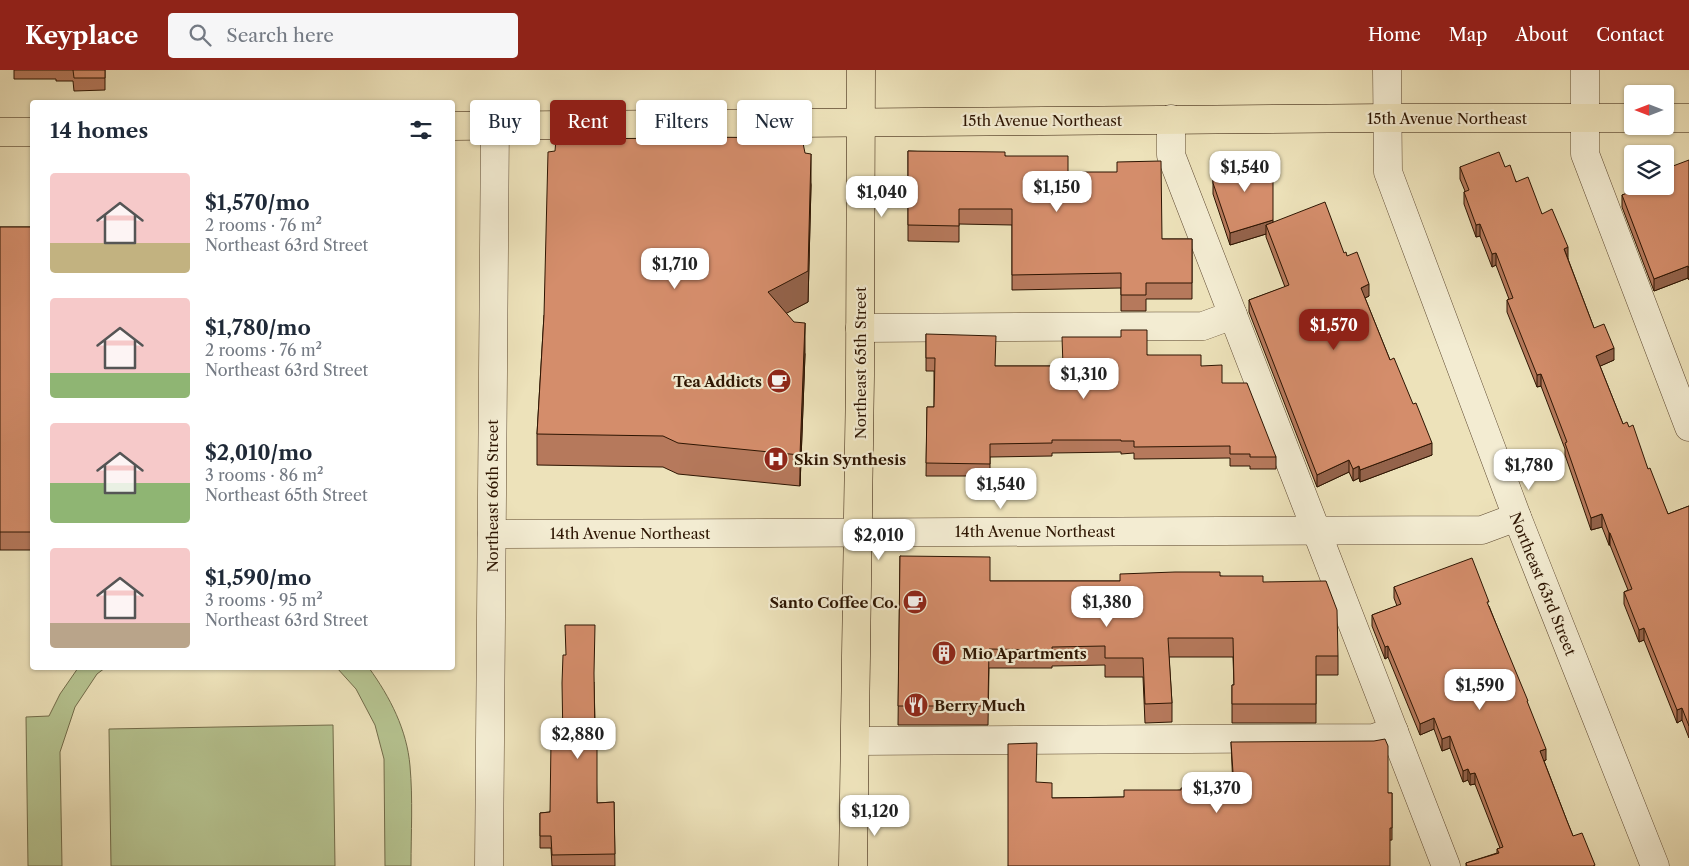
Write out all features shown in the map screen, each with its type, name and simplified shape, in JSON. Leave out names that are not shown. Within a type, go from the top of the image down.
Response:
[{"type":"main road","name":"Northeast 65th Street","points":[[853,866],[856,741],[861,70]]},
{"type":"main road","name":"15th Avenue Northeast","points":[[540,125],[1624,118]]},
{"type":"main road","points":[[1674,118],[1689,118]]},
{"type":"main road","name":"15th Avenue Northeast","points":[[455,126],[470,126]]},
{"type":"main road","points":[[0,132],[30,132]]},
{"type":"street","name":"Northeast 63rd Street","points":[[1388,70],[1388,172],[1517,517],[1655,866]]},
{"type":"street","points":[[1585,70],[1585,154],[1689,427]]},
{"type":"street","points":[[1171,120],[1171,155],[1446,866]]},
{"type":"street","name":"Northeast 66th Street","points":[[489,866],[495,145]]},
{"type":"street","points":[[860,328],[1203,326],[1233,315]]},
{"type":"street","name":"14th Avenue Northeast","points":[[492,534],[1482,530],[1517,517]]},
{"type":"street","points":[[856,741],[1374,738],[1394,731]]},
{"type":"green space","points":[[77,670],[102,670],[97,674],[75,707],[60,752],[62,866],[28,866],[26,717],[49,716],[60,694]]},
{"type":"green space","points":[[339,670],[370,670],[384,690],[401,727],[408,753],[411,778],[411,866],[385,866],[384,759],[375,725],[356,689]]},
{"type":"green space","points":[[333,725],[335,866],[111,866],[109,729]]},
{"type":"building","points":[[73,70],[105,70],[105,78],[74,78]]},
{"type":"building","points":[[727,137],[737,137],[737,145],[803,145],[805,153],[811,154],[808,271],[768,292],[794,322],[805,323],[800,455],[678,443],[663,436],[537,434],[544,315],[548,152],[555,151],[556,145],[626,145],[626,138],[636,138],[636,145],[727,145]]},
{"type":"building","points":[[908,151],[1005,152],[1005,156],[1068,156],[1068,172],[1117,172],[1117,162],[1161,161],[1162,239],[1192,239],[1192,283],[1146,283],[1146,295],[1121,295],[1121,273],[1012,275],[1012,209],[959,209],[959,226],[908,225]]},
{"type":"building","points":[[1499,152],[1505,167],[1510,165],[1516,182],[1528,177],[1542,214],[1552,209],[1568,247],[1564,249],[1594,328],[1604,324],[1614,348],[1596,356],[1623,424],[1627,422],[1629,427],[1633,425],[1648,469],[1650,468],[1668,514],[1689,506],[1689,726],[1682,708],[1677,710],[1644,628],[1639,630],[1624,592],[1632,589],[1602,514],[1591,518],[1565,443],[1567,442],[1541,374],[1537,375],[1507,300],[1513,298],[1496,253],[1492,254],[1480,224],[1476,225],[1464,192],[1469,190],[1460,167]]},
{"type":"building","points":[[1689,160],[1689,268],[1688,266],[1654,279],[1622,195],[1674,195],[1674,166]]},
{"type":"building","points":[[1213,162],[1273,162],[1273,220],[1230,233],[1213,183]]},
{"type":"building","points":[[1325,202],[1344,253],[1346,252],[1347,256],[1357,252],[1369,284],[1361,288],[1390,360],[1394,358],[1413,404],[1416,403],[1432,443],[1360,470],[1359,466],[1353,469],[1349,460],[1317,475],[1249,300],[1289,285],[1266,225]]},
{"type":"building","points":[[0,227],[30,227],[30,532],[0,532]]},
{"type":"building","points":[[1121,330],[1147,330],[1147,355],[1201,355],[1201,366],[1222,365],[1222,383],[1247,383],[1276,457],[1250,457],[1250,454],[1230,454],[1230,446],[1134,447],[1134,441],[1052,440],[1052,443],[990,444],[990,464],[926,463],[927,407],[934,407],[935,358],[926,358],[926,334],[996,336],[995,366],[1063,366],[1062,337],[1121,337]]},
{"type":"building","points":[[900,556],[990,557],[990,581],[1120,581],[1120,574],[1220,572],[1220,576],[1263,576],[1263,582],[1326,581],[1337,610],[1338,656],[1316,656],[1316,704],[1232,704],[1232,685],[1234,685],[1233,638],[1168,638],[1172,703],[1145,704],[1143,658],[1105,658],[1105,646],[1052,647],[1052,650],[989,649],[988,706],[898,706]]},
{"type":"building","points":[[1472,558],[1489,602],[1487,602],[1546,749],[1540,751],[1567,821],[1573,836],[1582,833],[1595,865],[1593,866],[1467,866],[1466,863],[1499,853],[1497,849],[1503,847],[1475,773],[1470,774],[1468,769],[1463,771],[1450,736],[1442,739],[1434,718],[1420,724],[1388,646],[1385,647],[1372,615],[1401,604],[1394,587]]},
{"type":"building","points":[[565,625],[595,625],[594,673],[597,803],[614,802],[615,854],[552,855],[551,836],[540,836],[540,813],[550,812],[551,742],[563,742],[562,683],[563,655],[566,655]]},
{"type":"building","points":[[1385,739],[1388,746],[1388,793],[1392,793],[1390,866],[1008,866],[1008,744],[1037,743],[1036,782],[1052,783],[1052,798],[1124,797],[1124,790],[1234,788],[1231,742],[1374,741]]},
{"type":"place","name":"Tea Addicts","points":[[779,381]]},
{"type":"place","name":"Skin Synthesis","points":[[776,459]]},
{"type":"place","name":"Santo Coffee Co.","points":[[915,602]]},
{"type":"place","name":"Mio Apartments","points":[[944,653]]},
{"type":"place","name":"Berry Much","points":[[916,705]]}]
